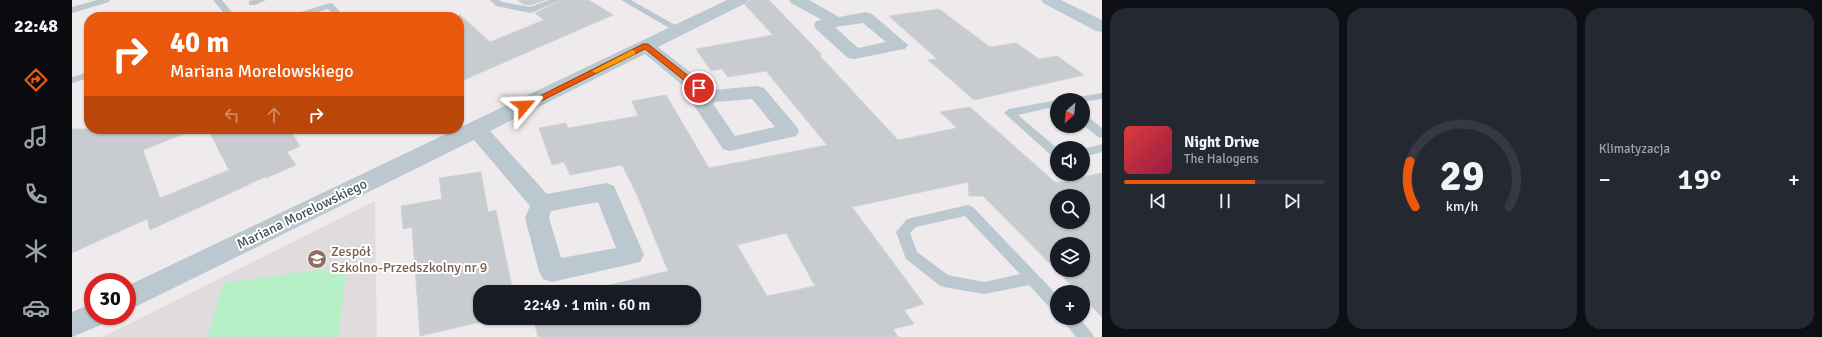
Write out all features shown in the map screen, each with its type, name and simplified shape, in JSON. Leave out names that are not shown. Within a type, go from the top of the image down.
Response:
[{"type":"street","name":"Mariana Morelowskiego","points":[[136,295],[740,0]]},
{"type":"street","points":[[797,0],[837,22]]},
{"type":"street","points":[[1049,0],[1102,27]]},
{"type":"street","points":[[645,46],[709,97]]},
{"type":"street","points":[[476,129],[542,204]]},
{"type":"street","points":[[72,325],[84,319]]},
{"type":"lane","points":[[72,10],[106,0]]},
{"type":"lane","points":[[217,0],[228,12]]},
{"type":"lane","points":[[252,3],[262,0]]},
{"type":"lane","points":[[494,0],[499,4],[531,10],[557,0]]},
{"type":"lane","points":[[625,0],[679,30]]},
{"type":"lane","points":[[310,12],[330,6],[337,12]]},
{"type":"lane","points":[[72,80],[84,76]]},
{"type":"lane","points":[[1090,98],[1102,96]]},
{"type":"lane","points":[[1050,104],[1009,113],[1050,148]]},
{"type":"lane","points":[[1090,125],[1102,134]]},
{"type":"lane","points":[[1090,151],[1102,148]]},
{"type":"lane","points":[[1032,278],[984,288],[944,281],[911,255],[903,232],[912,223],[968,210],[1032,278],[1050,297]]},
{"type":"lane","points":[[1075,325],[1086,337]]},
{"type":"shaded area","name":"Zespół Szkolno-Przedszkolny nr 9","points":[[375,201],[377,337],[102,337],[127,325],[136,325],[136,320]]},
{"type":"green space","points":[[347,266],[338,337],[208,337],[223,283]]},
{"type":"building","points":[[517,0],[545,0],[530,5],[523,4]]},
{"type":"building","points":[[562,0],[589,0],[613,15],[464,80],[464,19],[490,42],[544,20],[535,13]]},
{"type":"building","points":[[749,0],[769,0],[822,55],[819,55],[898,140],[957,128],[940,112],[970,107],[1050,178],[1050,181],[1056,183],[1065,181],[1090,181],[1090,176],[1102,173],[1102,317],[1090,305],[1090,285],[1071,285],[1063,277],[1090,277],[1090,237],[1050,237],[1050,264],[983,196],[969,196],[968,182],[852,207],[924,304],[904,310],[914,324],[893,329],[898,337],[538,337],[535,325],[701,325],[701,285],[610,285],[668,271],[637,195],[622,165],[570,175],[564,162],[552,165],[539,128],[566,123],[568,128],[638,116],[632,101],[666,95],[709,168],[827,145],[766,71],[728,77],[722,69],[711,71],[696,49],[773,35],[745,5]],"holes":[[[786,233],[815,286],[767,296],[737,245]]]},
{"type":"building","points":[[939,9],[990,47],[1016,43],[1039,59],[1057,56],[1084,75],[974,100],[928,60],[937,59],[889,16]]},
{"type":"building","points":[[72,129],[84,129],[84,134],[183,134],[143,150],[160,198],[229,170],[211,134],[292,134],[300,146],[287,152],[296,165],[266,178],[265,177],[150,230],[147,219],[72,253]]},
{"type":"building","points":[[481,172],[488,212],[496,210],[512,285],[473,285],[473,324],[420,336],[412,227],[403,229],[401,206],[442,199],[439,178]]},
{"type":"slow traffic","points":[[596,71],[632,52]]},
{"type":"place","name":"Zespół Szkolno-Przedszkolny nr 9","points":[[317,259]]},
{"type":"route","points":[[524,106],[645,46],[656,53],[699,88]]}]
